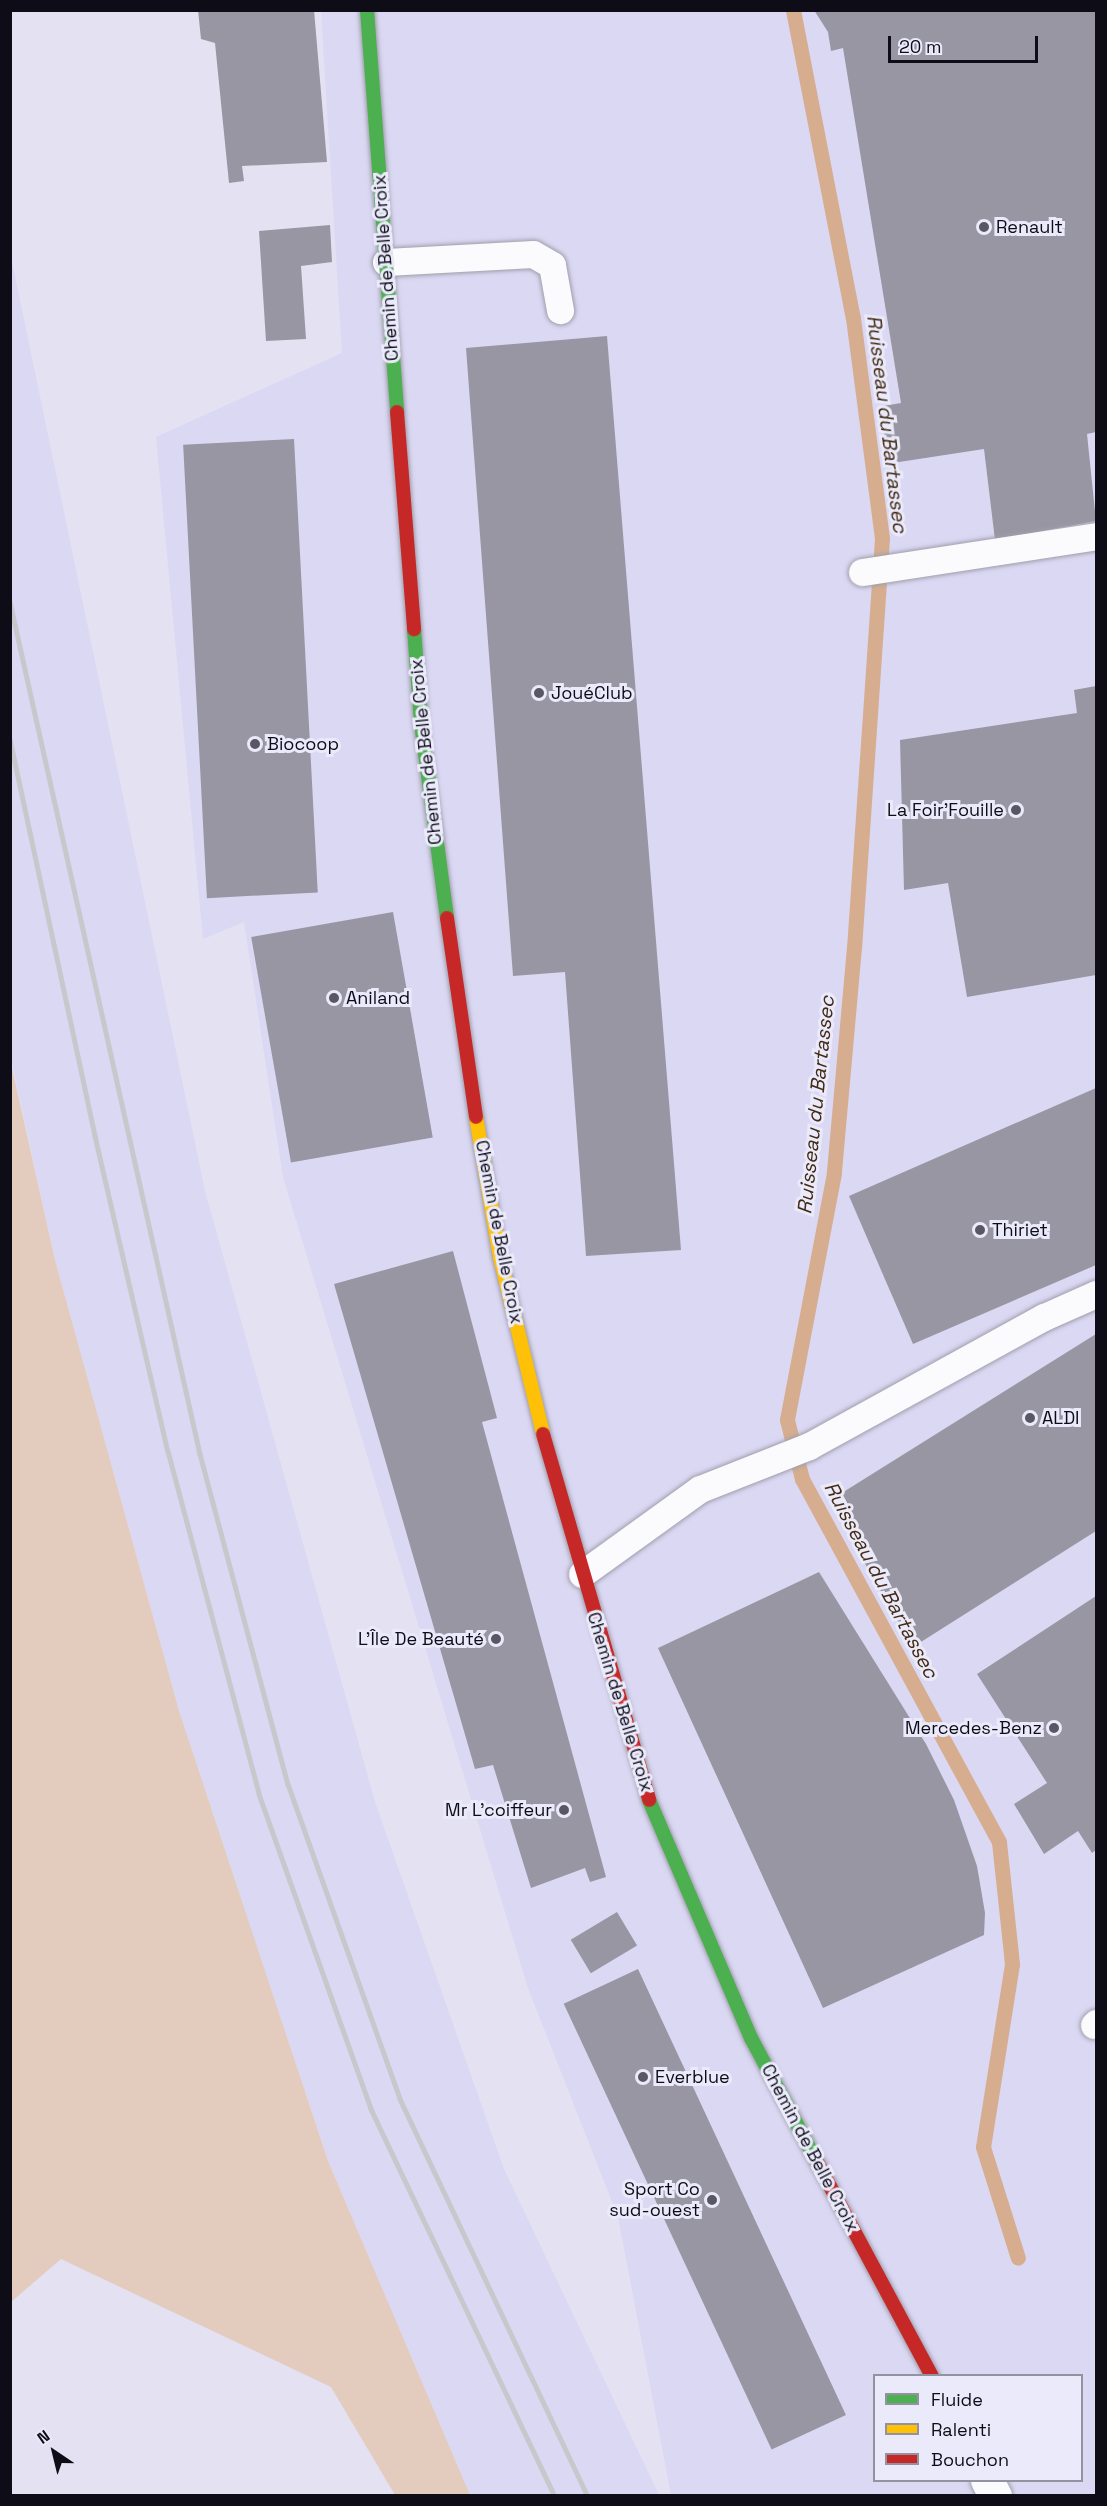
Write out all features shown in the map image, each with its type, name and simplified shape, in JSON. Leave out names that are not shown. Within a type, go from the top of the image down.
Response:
[{"type":"street","name":"Chemin de Belle Croix","points":[[367,10],[421,723],[465,1052],[500,1257],[558,1494],[654,1817],[751,2038],[931,2374]]},
{"type":"street","points":[[988,2482],[995,2496]]},
{"type":"lane","points":[[386,262],[532,254],[552,265],[560,310]]},
{"type":"lane","points":[[862,572],[1096,536]]},
{"type":"lane","points":[[582,1574],[700,1489],[774,1457],[809,1446],[1044,1317],[1096,1294]]},
{"type":"shaded area","points":[[321,11],[1096,11],[1096,2495],[671,2495],[618,2217],[528,1988],[283,1177],[244,922],[203,939],[156,437],[342,353]]},
{"type":"shaded area","points":[[10,252],[205,1191],[375,1802],[504,2169],[659,2495],[470,2495],[328,2161],[179,1711],[55,1260],[11,1059]]},
{"type":"shaded area","points":[[10,1059],[55,1260],[179,1711],[328,2161],[470,2495],[395,2495],[331,2387],[61,2259],[11,2302]]},
{"type":"building","points":[[198,10],[314,10],[327,162],[242,166],[244,181],[229,183],[215,43],[201,39]]},
{"type":"building","name":"Renault","points":[[814,10],[1096,10],[1096,432],[1087,434],[1096,521],[995,540],[984,449],[886,464],[883,406],[901,403],[843,48],[831,51],[828,32]]},
{"type":"building","points":[[330,225],[332,262],[301,266],[306,339],[266,341],[259,231]]},
{"type":"building","points":[[607,336],[681,1250],[586,1256],[565,972],[513,976],[466,348]]},
{"type":"building","name":"Biocoop","points":[[294,439],[318,892],[207,898],[183,445]]},
{"type":"building","name":"La Foir'Fouille","points":[[1096,686],[1096,975],[967,997],[948,883],[904,890],[900,740],[1077,713],[1074,690]]},
{"type":"building","name":"Aniland","points":[[393,912],[433,1138],[291,1163],[251,937]]},
{"type":"building","name":"Thiriet","points":[[1096,1088],[1096,1265],[913,1344],[849,1196]]},
{"type":"building","points":[[453,1251],[497,1418],[482,1422],[606,1877],[590,1882],[585,1868],[531,1888],[493,1765],[475,1769],[334,1284]]},
{"type":"building","name":"ALDI","points":[[1096,1334],[1096,1531],[913,1647],[829,1501]]},
{"type":"building","points":[[819,1572],[926,1744],[954,1800],[977,1866],[985,1913],[984,1935],[823,2008],[658,1648]]},
{"type":"building","name":"Mercedes-Benz","points":[[1096,1596],[1096,1850],[1092,1853],[1078,1831],[1044,1854],[1014,1804],[1047,1783],[977,1674]]},
{"type":"building","points":[[617,1912],[637,1945],[591,1973],[571,1940]]},
{"type":"building","points":[[638,1969],[846,2415],[772,2450],[564,2004]]},
{"type":"waterway","name":"Ruisseau du Bartassec","points":[[793,10],[853,318],[882,538],[854,947],[834,1173],[787,1420],[802,1479],[999,1842],[1012,1964],[983,2147],[1018,2258]]},
{"type":"railway","points":[[10,602],[200,1454],[288,1784],[400,2099],[588,2496]]},
{"type":"railway","points":[[10,739],[95,1136],[168,1451],[259,1794],[371,2109],[555,2496]]},
{"type":"traffic: fast","points":[[367,10],[397,412]]},
{"type":"traffic: fast","points":[[414,629],[421,723],[447,918]]},
{"type":"traffic: fast","points":[[649,1800],[751,2038],[816,2160]]},
{"type":"traffic: slow","points":[[476,1117],[500,1257],[543,1434]]},
{"type":"traffic: jam","points":[[397,412],[414,629]]},
{"type":"traffic: jam","points":[[447,918],[476,1117]]},
{"type":"traffic: jam","points":[[543,1434],[649,1800]]},
{"type":"traffic: jam","points":[[816,2160],[931,2374]]},
{"type":"place","name":"Renault","points":[[984,227]]},
{"type":"place","name":"JouéClub","points":[[539,693]]},
{"type":"place","name":"Biocoop","points":[[255,744]]},
{"type":"place","name":"La Foir'Fouille","points":[[1016,810]]},
{"type":"place","name":"Aniland","points":[[334,998]]},
{"type":"place","name":"Thiriet","points":[[980,1230]]},
{"type":"place","name":"ALDI","points":[[1030,1418]]},
{"type":"place","name":"L'Île De Beauté","points":[[496,1639]]},
{"type":"place","name":"Mercedes-Benz","points":[[1054,1728]]},
{"type":"place","name":"Mr L'coiffeur","points":[[564,1810]]},
{"type":"place","name":"Everblue","points":[[643,2077]]},
{"type":"place","name":"Sport Co sud-ouest","points":[[712,2200]]}]
